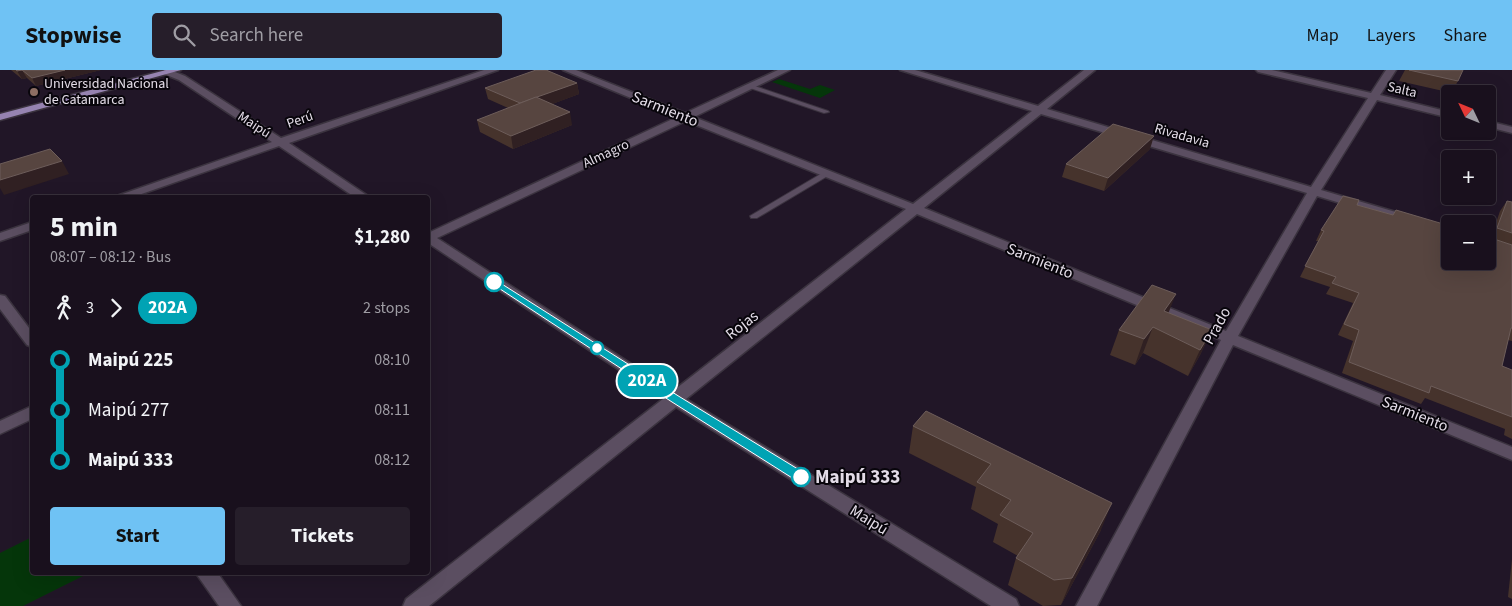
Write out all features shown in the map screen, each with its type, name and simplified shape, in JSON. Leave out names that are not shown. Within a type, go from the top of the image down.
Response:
[{"type":"main road","points":[[0,117],[171,71]]},
{"type":"street","name":"Perú","points":[[142,194],[280,142],[493,70]]},
{"type":"street","name":"Sarmiento","points":[[568,70],[1230,337],[1251,348],[1512,454]]},
{"type":"street","name":"Almagro","points":[[430,237],[784,70]]},
{"type":"street","name":"Rivadavia","points":[[904,70],[1441,229]]},
{"type":"street","name":"Rojas","points":[[413,606],[916,210],[1090,70]]},
{"type":"street","name":"Salta","points":[[1261,70],[1441,113]]},
{"type":"street","name":"Prado","points":[[1086,606],[1230,337],[1314,191],[1391,70]]},
{"type":"street","name":"Maipú","points":[[171,71],[360,195]]},
{"type":"street","points":[[1496,126],[1512,130]]},
{"type":"street","points":[[0,237],[30,227]]},
{"type":"street","name":"Maipú","points":[[430,239],[676,400],[1008,606]]},
{"type":"street","points":[[0,299],[30,339]]},
{"type":"street","points":[[0,428],[30,413]]},
{"type":"street","points":[[207,575],[231,606]]},
{"type":"lane","points":[[749,86],[826,112]]},
{"type":"lane","points":[[754,216],[826,174]]},
{"type":"green space","points":[[779,79],[810,89],[820,85],[835,90],[820,98],[772,82]]},
{"type":"green space","points":[[30,538],[30,575],[85,575],[23,606],[0,606],[0,553]]},
{"type":"building","points":[[22,70],[65,70],[32,78]]},
{"type":"building","points":[[536,70],[546,70],[577,83],[520,103],[485,88]]},
{"type":"building","points":[[1409,70],[1463,70],[1458,81]]},
{"type":"building","points":[[536,97],[570,112],[511,136],[477,120]]},
{"type":"building","points":[[1113,124],[1154,136],[1108,178],[1066,164]]},
{"type":"building","points":[[50,149],[62,161],[0,180],[0,164]]},
{"type":"building","points":[[1343,196],[1359,200],[1357,205],[1393,215],[1396,210],[1441,223],[1441,270],[1496,270],[1496,240],[1512,245],[1512,328],[1502,366],[1512,370],[1512,417],[1431,386],[1429,393],[1349,362],[1359,330],[1344,324],[1359,293],[1332,283],[1336,277],[1305,266],[1324,231],[1321,230]]},
{"type":"building","points":[[1507,201],[1512,202],[1512,233],[1497,228]]},
{"type":"building","points":[[1152,285],[1176,294],[1164,311],[1212,330],[1200,350],[1153,327],[1144,339],[1119,330]]},
{"type":"building","points":[[926,411],[1112,503],[1072,578],[1054,580],[1016,558],[1033,533],[1000,515],[1011,500],[977,482],[991,464],[913,426]]},
{"type":"bus line","name":"202A","points":[[494,282],[676,400],[801,477]]},
{"type":"place","name":"Universidad Nacional de Catamarca","points":[[34,92]]},
{"type":"place","name":"Maipú 333","points":[[801,477]]}]
